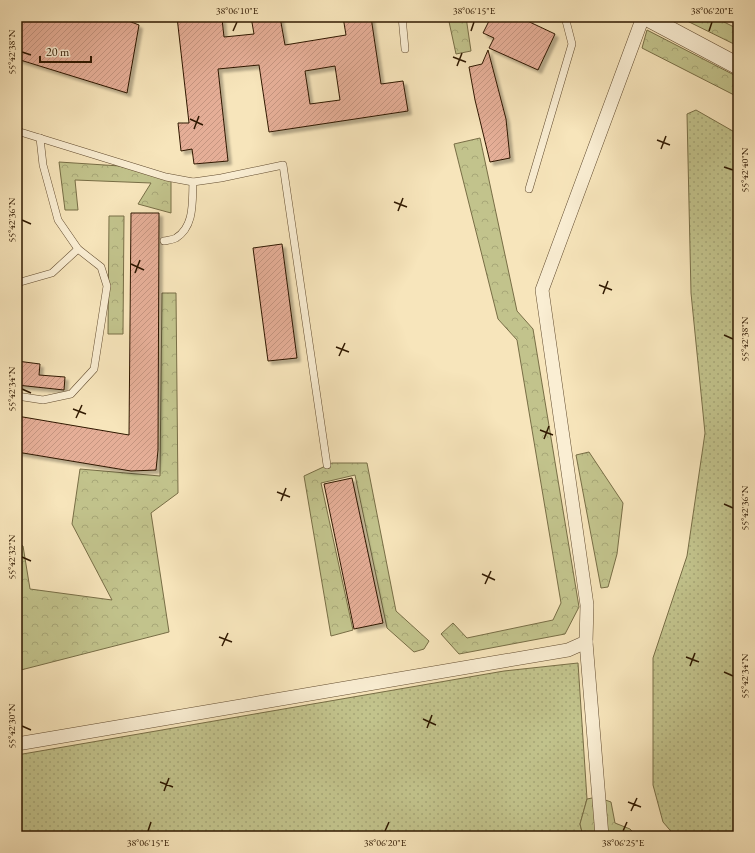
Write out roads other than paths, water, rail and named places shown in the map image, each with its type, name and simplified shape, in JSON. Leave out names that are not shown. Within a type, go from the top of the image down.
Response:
[{"type":"street","points":[[602,836],[586,642],[587,605],[542,290],[644,17],[738,66]]},
{"type":"street","points":[[17,744],[560,652],[586,642]]},
{"type":"lane","points":[[402,17],[405,49]]},
{"type":"lane","points":[[529,189],[572,44],[565,17]]},
{"type":"lane","points":[[17,131],[166,177],[193,182],[221,178],[283,165],[327,465]]},
{"type":"lane","points":[[17,396],[43,400],[71,394],[94,369],[107,286],[101,267],[78,250],[58,220],[43,165],[40,138]]},
{"type":"lane","points":[[164,241],[176,238],[187,228],[192,217],[193,182]]},
{"type":"lane","points":[[17,283],[52,273],[78,250]]}]
